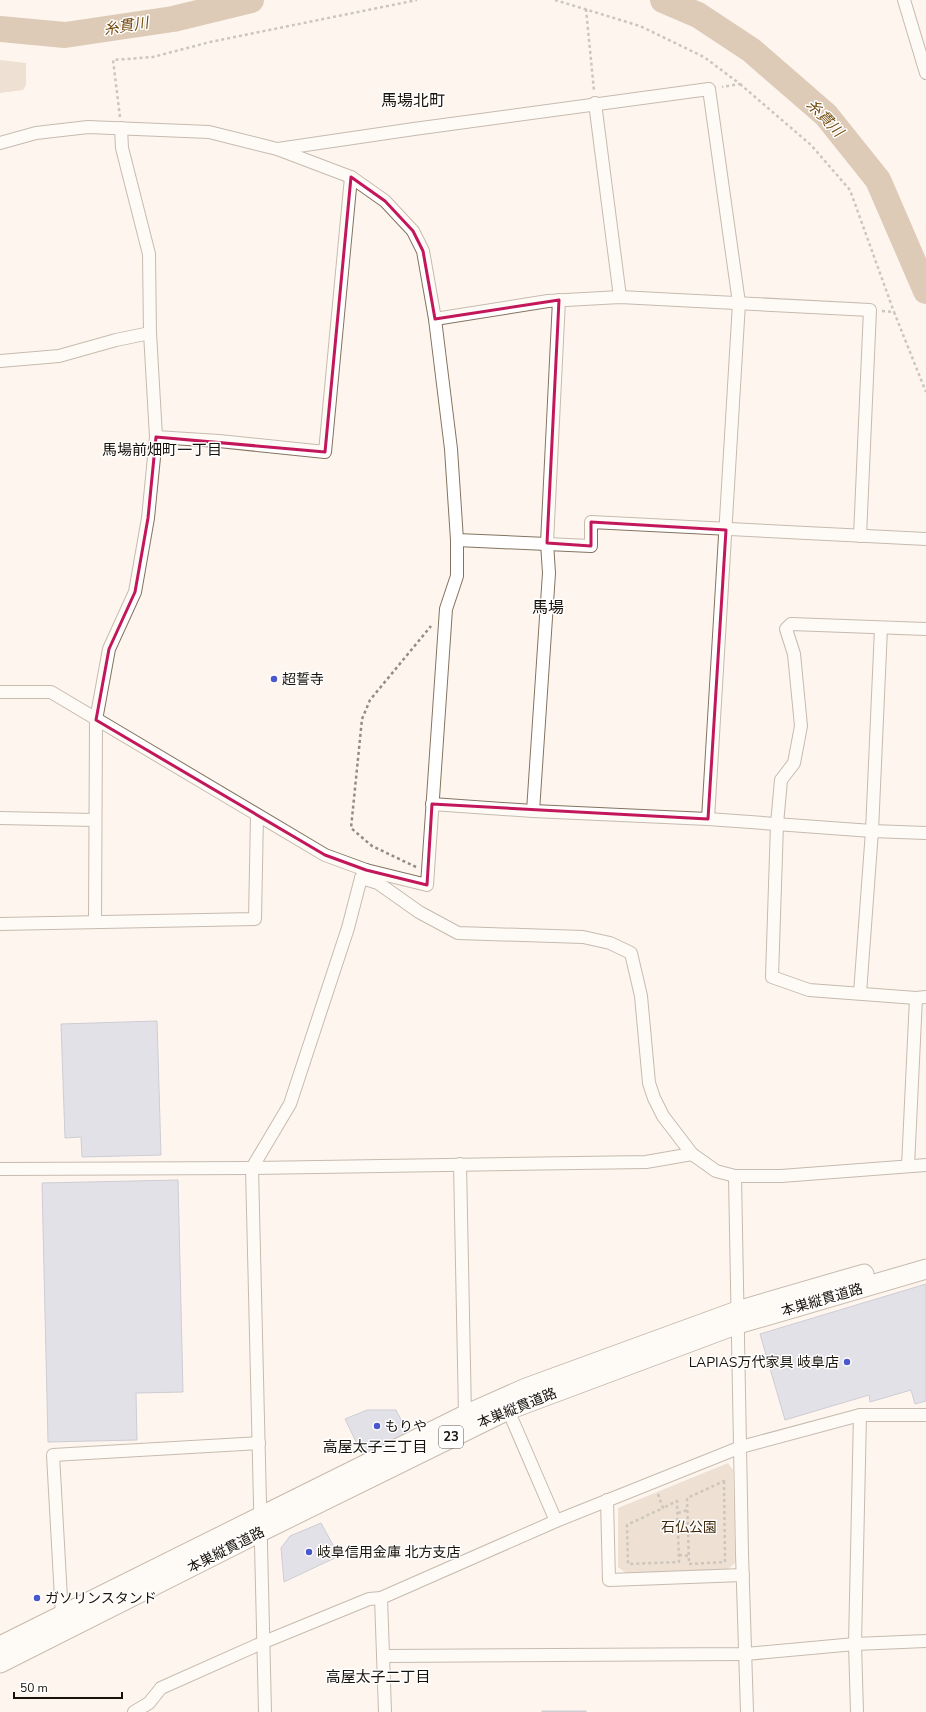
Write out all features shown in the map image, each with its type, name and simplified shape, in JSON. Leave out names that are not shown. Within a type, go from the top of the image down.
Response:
[{"type":"main road","name":"本巣縦貫道路","points":[[0,1646],[261,1523],[466,1422],[526,1388],[926,1255]]},
{"type":"main road","name":"本巣縦貫道路","points":[[466,1422],[508,1410],[737,1318],[926,1269]]},
{"type":"main road","name":"本巣縦貫道路","points":[[0,1663],[261,1523]]},
{"type":"street","points":[[904,0],[926,73]]},
{"type":"street","points":[[277,149],[595,103],[709,89],[739,303],[708,819]]},
{"type":"street","points":[[595,103],[620,297]]},
{"type":"street","points":[[0,143],[36,133],[88,127],[209,132],[277,149],[351,177],[385,201],[413,231],[423,252],[435,319],[451,449],[457,540],[457,576],[446,609],[427,885],[363,874]]},
{"type":"street","points":[[94,922],[96,720],[109,649],[135,592],[148,518],[156,437],[150,333],[149,254],[122,148],[121,128]]},
{"type":"street","points":[[156,437],[219,441],[325,452],[351,177]]},
{"type":"street","points":[[435,319],[559,300],[620,297],[870,310],[860,536]]},
{"type":"street","points":[[533,811],[549,573],[547,543],[559,300]]},
{"type":"street","points":[[0,361],[58,356],[116,340],[150,333]]},
{"type":"street","points":[[457,540],[591,546],[591,522],[926,539]]},
{"type":"street","points":[[908,1166],[921,998],[809,990],[772,976],[777,824],[781,780],[794,763],[802,726],[794,654],[786,629],[791,624],[926,629]]},
{"type":"street","points":[[860,993],[872,831],[880,628]]},
{"type":"street","points":[[0,692],[51,692],[324,855],[363,874],[419,912],[458,933],[583,937],[610,943],[631,953],[641,996],[649,1083],[654,1098],[663,1116],[692,1154],[716,1171],[735,1176],[781,1176],[926,1165]]},
{"type":"street","points":[[432,804],[533,811],[708,819],[872,831],[926,833]]},
{"type":"street","points":[[0,924],[255,919],[257,815]]},
{"type":"street","points":[[0,818],[94,820]]},
{"type":"street","points":[[265,1712],[252,1168],[290,1104],[348,928],[363,874]]},
{"type":"street","points":[[0,1169],[252,1168],[646,1162],[692,1154]]},
{"type":"street","points":[[460,1164],[466,1422]]},
{"type":"street","points":[[735,1176],[743,1575],[748,1712]]},
{"type":"street","points":[[508,1410],[556,1521]]},
{"type":"street","points":[[857,1712],[855,1644],[860,1415]]},
{"type":"street","points":[[134,1712],[153,1708],[161,1688],[264,1642],[369,1599],[382,1598],[556,1521],[741,1447],[860,1415],[926,1415]]},
{"type":"street","points":[[62,1616],[53,1454],[259,1442]]},
{"type":"street","points":[[607,1500],[610,1580],[743,1575]]},
{"type":"street","points":[[382,1598],[385,1712]]},
{"type":"street","points":[[383,1656],[746,1654],[855,1644],[926,1641]]},
{"type":"path","points":[[121,128],[113,60],[153,56],[210,42],[417,0]]},
{"type":"path","points":[[555,0],[640,26],[704,58],[740,84],[811,145],[850,190],[894,312],[926,392]]},
{"type":"path","points":[[586,10],[595,103]]},
{"type":"path","points":[[709,89],[740,84]]},
{"type":"path","points":[[870,310],[894,312]]},
{"type":"path","points":[[428,872],[372,846],[351,828],[362,719],[370,700],[446,609]]},
{"type":"path","points":[[653,1482],[663,1508]]},
{"type":"path","points":[[724,1482],[725,1562],[689,1564],[687,1510],[687,1498],[724,1482]]},
{"type":"path","points":[[678,1501],[678,1513],[679,1562],[628,1564],[627,1525],[678,1501]]},
{"type":"path","points":[[678,1513],[687,1510]]},
{"type":"path","points":[[679,1555],[689,1556]]},
{"type":"highlighted area","points":[[351,177],[385,201],[413,231],[423,251],[435,319],[559,300],[547,543],[591,546],[591,522],[726,530],[708,819],[432,804],[427,885],[366,870],[325,855],[96,720],[109,649],[135,592],[148,518],[156,437],[325,452]]},
{"type":"green space","points":[[0,60],[26,63],[26,85],[23,90],[0,93]]},
{"type":"green space","name":"石仏公園","points":[[728,1463],[733,1470],[735,1563],[727,1570],[626,1573],[618,1567],[618,1508]]},
{"type":"building","points":[[157,1021],[161,1155],[82,1157],[81,1137],[65,1138],[61,1024]]},
{"type":"building","points":[[178,1180],[183,1392],[136,1393],[137,1440],[48,1442],[42,1183]]},
{"type":"building","name":"LAPIAS万代家具 岐阜店","points":[[926,1284],[926,1401],[915,1404],[911,1390],[870,1402],[869,1395],[785,1420],[760,1334]]},
{"type":"building","name":"もりや","points":[[367,1410],[396,1410],[408,1433],[363,1456],[345,1419]]},
{"type":"building","name":"岐阜信用金庫 北方支店","points":[[321,1523],[339,1556],[284,1582],[281,1548],[290,1536]]},
{"type":"building","points":[[586,1711],[586,1712],[542,1712]]},
{"type":"waterway","name":"糸貫川","points":[[0,29],[65,35],[173,19],[251,0]]},
{"type":"waterway","name":"糸貫川","points":[[663,0],[698,15],[751,50],[826,115],[878,180],[926,291]]},
{"type":"place","name":"超誓寺","points":[[274,679]]},
{"type":"place","name":"LAPIAS万代家具 岐阜店","points":[[847,1362]]},
{"type":"place","name":"もりや","points":[[377,1426]]},
{"type":"place","name":"岐阜信用金庫 北方支店","points":[[309,1552]]},
{"type":"place","name":"ガソリンスタンド","points":[[37,1598]]},
{"type":"district","name":"馬場北町","points":[[413,101]]},
{"type":"district","name":"馬場前畑町一丁目","points":[[162,450]]},
{"type":"district","name":"馬場","points":[[548,608]]},
{"type":"district","name":"高屋太子三丁目","points":[[375,1447]]},
{"type":"district","name":"高屋太子二丁目","points":[[378,1677]]}]
